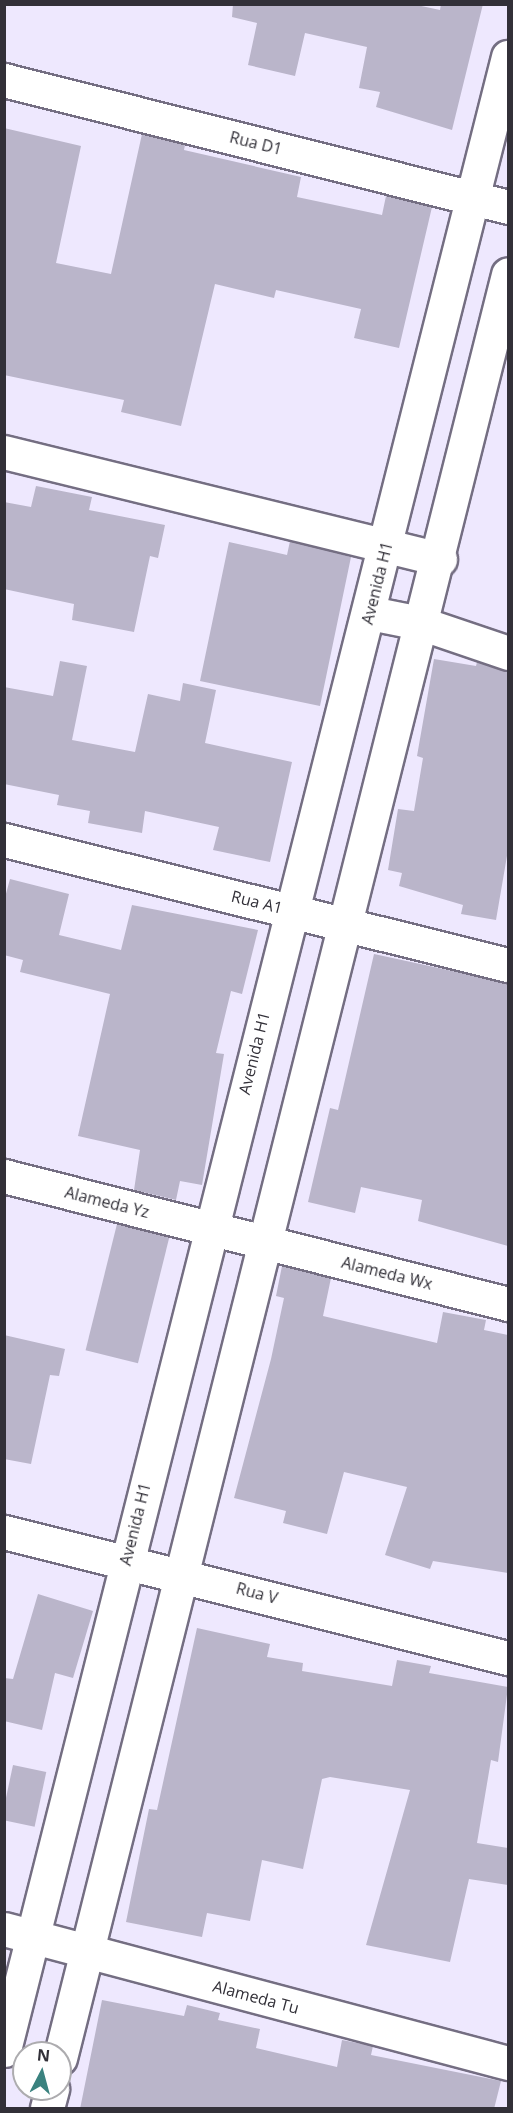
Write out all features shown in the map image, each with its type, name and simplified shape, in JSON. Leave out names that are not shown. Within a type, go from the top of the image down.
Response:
[{"type":"street","name":"Avenida H1","points":[[4,2050],[19,1932],[125,1561],[290,911],[369,613],[508,57]]},
{"type":"street","name":"Rua D1","points":[[4,80],[508,207]]},
{"type":"street","points":[[64,2041],[266,1243],[343,925],[420,623],[440,559],[508,274]]},
{"type":"street","points":[[4,452],[440,559]]},
{"type":"street","points":[[369,613],[420,623],[508,652]]},
{"type":"street","name":"Rua A1","points":[[4,840],[508,965]]},
{"type":"street","name":"Alameda Yz","points":[[4,1176],[266,1243]]},
{"type":"street","name":"Alameda Wx","points":[[266,1243],[508,1304]]},
{"type":"street","name":"Rua V","points":[[4,1532],[182,1573],[508,1658]]},
{"type":"street","name":"Alameda Tu","points":[[19,1932],[86,1953],[508,2063]]},
{"type":"building","points":[[233,4],[412,4],[440,10],[441,4],[483,4],[452,130],[376,107],[380,92],[359,88],[367,47],[305,33],[295,76],[248,65],[257,23],[232,17]]},
{"type":"building","points":[[4,128],[81,146],[56,263],[111,274],[142,134],[185,145],[184,150],[301,177],[297,197],[382,215],[386,196],[432,207],[399,348],[354,338],[361,309],[276,290],[274,298],[215,284],[181,426],[121,412],[124,400],[4,375]]},
{"type":"building","points":[[36,486],[92,497],[89,510],[165,525],[158,558],[150,556],[134,632],[72,620],[74,604],[4,589],[4,502],[31,507]]},
{"type":"building","points":[[290,541],[351,557],[320,706],[200,681],[229,542],[287,555]]},
{"type":"building","points":[[434,659],[476,666],[477,662],[508,671],[508,850],[496,920],[461,914],[463,905],[399,886],[402,873],[388,870],[398,809],[414,811],[423,758],[417,756]]},
{"type":"building","points":[[60,661],[87,666],[72,740],[135,752],[148,694],[180,701],[183,683],[216,690],[205,743],[292,762],[270,862],[213,850],[219,827],[145,811],[142,833],[88,823],[90,811],[57,805],[59,795],[4,784],[4,687],[53,696]]},
{"type":"building","points":[[10,879],[69,894],[59,935],[121,950],[132,905],[258,930],[242,994],[231,991],[216,1053],[224,1054],[202,1185],[180,1181],[176,1200],[134,1190],[140,1150],[78,1136],[110,994],[20,972],[23,960],[4,955],[4,901]]},
{"type":"building","points":[[374,954],[508,983],[508,1246],[418,1221],[422,1200],[361,1187],[355,1213],[308,1202],[330,1108],[338,1110]]},
{"type":"building","points":[[117,1224],[169,1237],[138,1363],[86,1350]]},
{"type":"building","points":[[282,1266],[331,1278],[323,1316],[437,1343],[443,1312],[486,1320],[484,1330],[508,1335],[508,1573],[433,1561],[430,1569],[385,1555],[407,1487],[344,1472],[327,1534],[283,1523],[286,1511],[234,1498],[271,1359],[284,1298],[276,1296]]},
{"type":"building","points":[[4,1335],[65,1349],[59,1376],[50,1375],[31,1464],[4,1459]]},
{"type":"building","points":[[38,1594],[93,1611],[73,1678],[55,1673],[42,1730],[4,1721],[4,1678],[13,1679]]},
{"type":"building","points":[[197,1628],[270,1644],[267,1657],[303,1663],[302,1671],[392,1686],[397,1660],[431,1666],[429,1673],[508,1687],[498,1762],[491,1760],[477,1843],[508,1848],[508,1885],[469,1879],[450,1962],[366,1945],[410,1790],[330,1777],[322,1779],[303,1869],[262,1860],[250,1921],[207,1913],[202,1937],[126,1922],[149,1809],[157,1810]]},
{"type":"building","points":[[13,1765],[46,1772],[35,1827],[4,1820],[4,1807]]},
{"type":"building","points":[[102,2000],[184,2016],[187,2005],[220,2013],[218,2020],[260,2029],[256,2048],[337,2067],[342,2040],[373,2046],[371,2055],[501,2081],[494,2109],[80,2109]]}]
